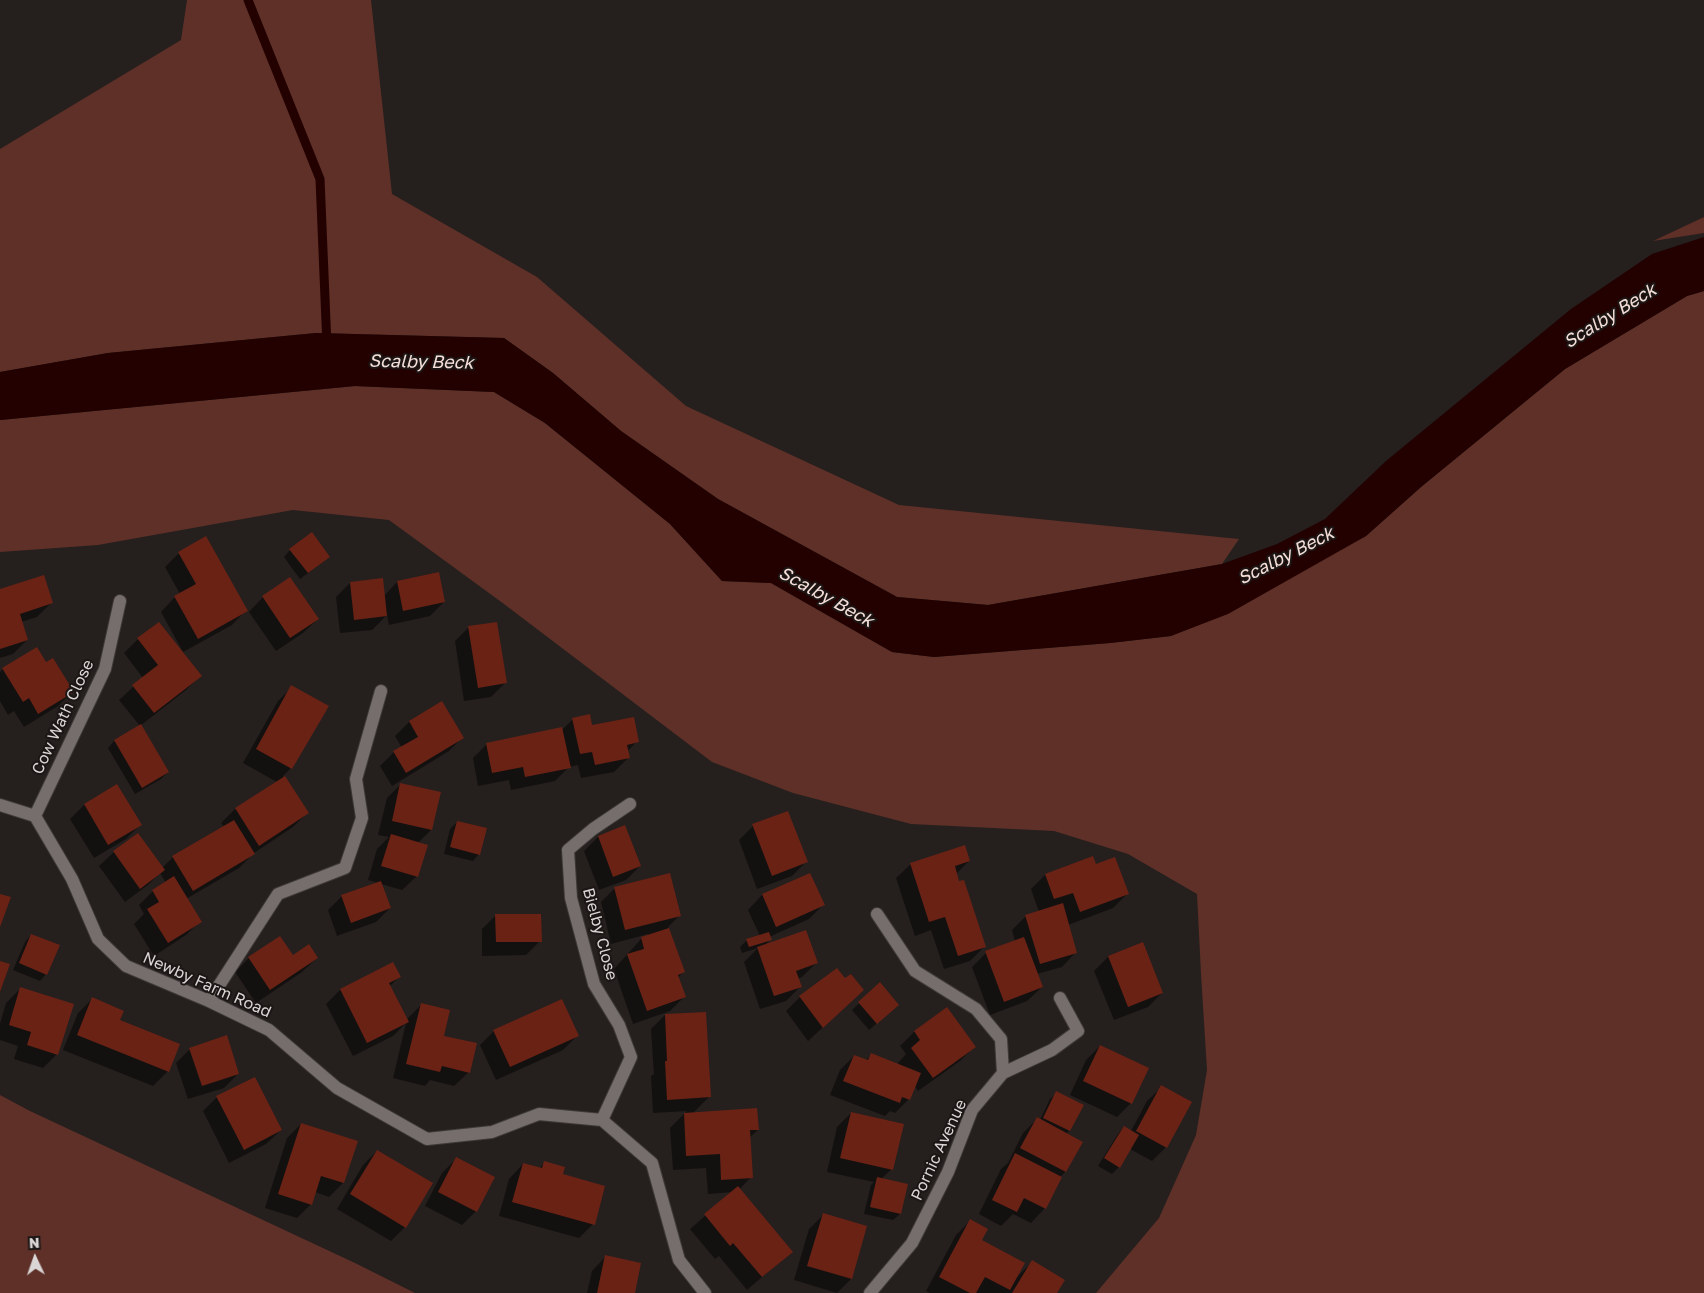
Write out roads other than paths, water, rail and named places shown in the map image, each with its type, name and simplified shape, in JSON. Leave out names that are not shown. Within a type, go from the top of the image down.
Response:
[{"type":"street","name":"Cow Wath Close","points":[[35,816],[105,669],[120,601]]},
{"type":"street","points":[[209,1002],[278,894],[345,868],[362,818],[356,780],[381,691]]},
{"type":"street","name":"Bielby Close","points":[[602,1120],[631,1057],[619,1025],[594,984],[570,898],[568,850],[593,829],[630,804]]},
{"type":"street","points":[[0,805],[35,816]]},
{"type":"street","name":"Newby Farm Road","points":[[35,816],[72,879],[98,939],[126,966],[269,1030],[337,1088],[427,1139],[492,1132],[539,1114],[602,1120]]},
{"type":"street","points":[[876,914],[915,971],[976,1009],[1001,1039],[1003,1073],[1052,1050],[1078,1032],[1060,998]]},
{"type":"street","name":"Pornic Avenue","points":[[870,1293],[912,1243],[948,1172],[972,1110],[1003,1073]]},
{"type":"street","points":[[602,1120],[652,1162],[679,1260],[705,1293]]},
{"type":"water","name":"Scalby Beck","points":[[1704,237],[1704,291],[1687,296],[1565,369],[1421,487],[1366,536],[1228,614],[1171,636],[1110,643],[934,657],[892,652],[771,583],[722,581],[670,524],[545,423],[494,392],[355,386],[0,420],[0,372],[108,353],[316,333],[504,338],[553,373],[621,431],[718,499],[897,597],[988,605],[1222,564],[1277,544],[1325,519],[1386,461],[1571,309],[1652,254]]},
{"type":"waterway","points":[[248,0],[320,179],[327,346]]}]
